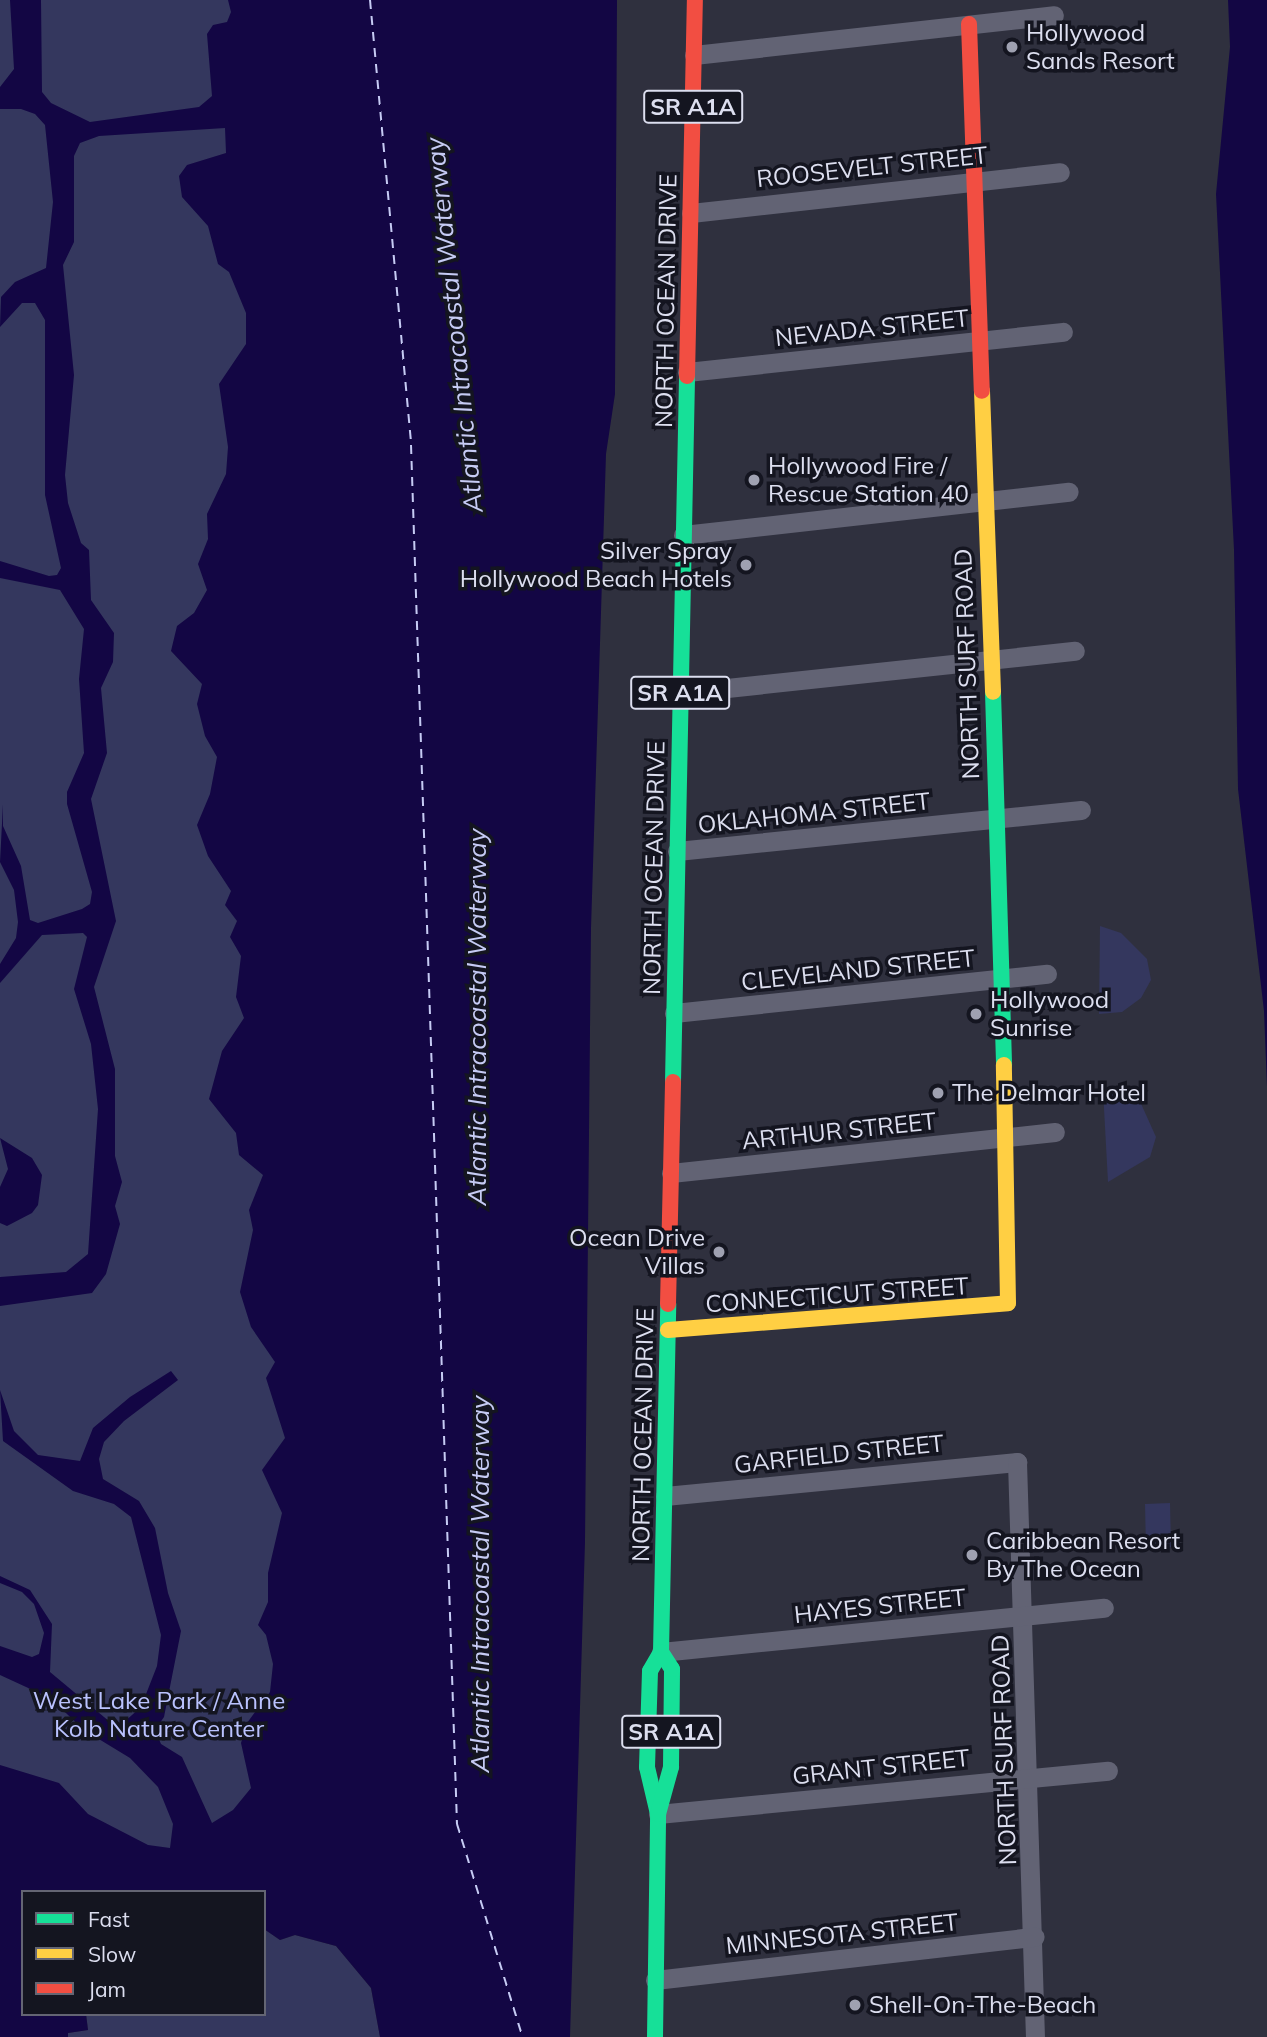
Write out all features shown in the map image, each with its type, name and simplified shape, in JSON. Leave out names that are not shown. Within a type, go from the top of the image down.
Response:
[{"type":"main road","name":"NORTH OCEAN DRIVE","points":[[658,1814],[647,1768],[650,1671],[661,1652],[695,0]]},
{"type":"main road","name":"NORTH SURF ROAD","points":[[969,24],[978,181],[1003,979],[1008,1303]]},
{"type":"main road","name":"CONNECTICUT STREET","points":[[668,1329],[995,1307],[1008,1303]]},
{"type":"main road","name":"NORTH OCEAN DRIVE","points":[[655,2037],[658,1814],[671,1767],[673,1669],[661,1652]]},
{"type":"street","points":[[694,55],[1054,15]]},
{"type":"street","name":"ROOSEVELT STREET","points":[[691,213],[1060,172]]},
{"type":"street","name":"NEVADA STREET","points":[[687,372],[1063,332]]},
{"type":"street","points":[[683,535],[1069,492]]},
{"type":"street","points":[[680,693],[1074,652]]},
{"type":"street","name":"OKLAHOMA STREET","points":[[677,851],[1081,810]]},
{"type":"street","name":"CLEVELAND STREET","points":[[674,1013],[1047,974]]},
{"type":"street","name":"ARTHUR STREET","points":[[671,1173],[1055,1132]]},
{"type":"street","name":"GARFIELD STREET","points":[[665,1496],[1017,1462]]},
{"type":"street","name":"NORTH SURF ROAD","points":[[1017,1462],[1025,1616],[1035,1937],[1035,2037]]},
{"type":"street","name":"HAYES STREET","points":[[661,1652],[1104,1608]]},
{"type":"street","name":"GRANT STREET","points":[[658,1814],[1108,1771]]},
{"type":"street","name":"MINNESOTA STREET","points":[[655,1980],[1035,1937]]},
{"type":"green space","name":"West Lake Park / Anne Kolb Nature Center","points":[[0,0],[300,0],[320,1755],[265,1890],[21,1890],[21,1895],[0,1928]]},
{"type":"green space","points":[[1100,926],[1121,933],[1147,959],[1151,980],[1141,998],[1122,1012],[1099,1014]]},
{"type":"green space","points":[[1125,1089],[1138,1097],[1156,1137],[1150,1157],[1108,1182],[1103,1090]]},
{"type":"green space","points":[[1170,1503],[1171,1547],[1146,1548],[1145,1504]]},
{"type":"green space","points":[[266,1930],[280,1940],[295,1935],[336,1946],[371,1988],[380,2037],[68,2037],[68,2033],[88,2030],[86,2016],[266,2016]]},
{"type":"water","name":"Atlantic Intracoastal Waterway","points":[[10,0],[41,0],[42,92],[51,103],[90,122],[199,107],[212,96],[207,34],[213,25],[227,22],[231,12],[228,0],[617,0],[615,394],[606,454],[591,928],[585,1542],[570,2037],[380,2037],[371,1988],[336,1946],[295,1935],[280,1940],[266,1930],[266,1890],[21,1890],[21,2016],[86,2016],[88,2030],[68,2033],[68,2037],[0,2037],[0,1765],[59,1783],[88,1814],[148,1845],[170,1848],[173,1824],[158,1787],[130,1758],[84,1730],[50,1698],[0,1675],[0,1646],[32,1657],[39,1654],[44,1633],[34,1604],[22,1592],[0,1583],[0,1576],[30,1590],[52,1624],[50,1672],[110,1722],[123,1723],[141,1707],[157,1666],[161,1635],[131,1517],[114,1504],[73,1491],[3,1441],[0,1390],[14,1431],[38,1455],[80,1461],[93,1428],[130,1397],[171,1371],[178,1380],[124,1421],[104,1442],[99,1459],[103,1479],[139,1501],[155,1528],[168,1593],[181,1631],[164,1717],[155,1730],[161,1744],[182,1757],[212,1823],[233,1810],[251,1788],[241,1743],[247,1723],[270,1692],[273,1664],[266,1635],[258,1625],[268,1602],[268,1573],[282,1513],[262,1470],[285,1438],[266,1378],[275,1362],[251,1327],[240,1292],[253,1230],[249,1210],[263,1175],[239,1155],[236,1133],[209,1099],[222,1051],[244,1018],[236,997],[241,956],[230,937],[237,921],[225,905],[231,891],[208,856],[197,825],[210,794],[217,757],[205,736],[197,704],[202,684],[171,651],[177,626],[194,613],[207,590],[198,564],[208,539],[207,514],[226,474],[228,447],[219,384],[246,344],[246,313],[229,272],[218,264],[208,226],[182,197],[179,176],[187,165],[226,153],[225,128],[99,136],[80,143],[74,156],[74,242],[63,265],[74,375],[65,475],[68,503],[81,543],[89,550],[91,600],[114,633],[113,662],[101,688],[107,753],[91,799],[116,921],[94,987],[115,1069],[115,1156],[122,1182],[115,1206],[120,1224],[106,1274],[92,1293],[0,1306],[0,1277],[66,1272],[88,1254],[98,1109],[91,1044],[74,989],[87,937],[83,933],[42,935],[0,983],[0,964],[16,938],[18,922],[14,890],[0,862],[3,804],[3,826],[21,866],[30,920],[38,923],[82,909],[90,904],[92,892],[67,804],[67,792],[84,753],[79,679],[84,629],[60,590],[0,578],[0,561],[49,576],[57,575],[61,568],[45,495],[45,320],[35,303],[22,303],[0,327],[1,297],[15,282],[46,268],[53,202],[45,125],[35,114],[21,109],[0,109],[0,87],[14,69]]},
{"type":"water","points":[[1228,0],[1267,0],[1267,1087],[1264,1011],[1238,789],[1234,550],[1216,194],[1230,47]]},
{"type":"water","points":[[0,1138],[32,1158],[42,1175],[38,1205],[32,1213],[7,1226],[0,1223],[0,1187],[8,1169]]},
{"type":"ferry route","points":[[370,0],[411,445],[457,1824],[522,2035]]},
{"type":"traffic: fast","points":[[673,1082],[687,376]]},
{"type":"traffic: fast","points":[[993,692],[1004,1065]]},
{"type":"traffic: fast","points":[[658,1814],[647,1767],[650,1671],[661,1652],[668,1304]]},
{"type":"traffic: fast","points":[[655,2037],[658,1814],[671,1767],[672,1669],[661,1652]]},
{"type":"traffic: slow","points":[[982,391],[993,692]]},
{"type":"traffic: slow","points":[[668,1330],[1008,1303],[1004,1065]]},
{"type":"traffic: jam","points":[[687,376],[695,0]]},
{"type":"traffic: jam","points":[[969,24],[982,391]]},
{"type":"traffic: jam","points":[[668,1304],[673,1082]]},
{"type":"place","name":"Hollywood Sands Resort","points":[[1012,47]]},
{"type":"place","name":"Hollywood Fire / Rescue Station 40","points":[[754,480]]},
{"type":"place","name":"Silver Spray Hollywood Beach Hotels","points":[[746,565]]},
{"type":"place","name":"Hollywood Sunrise","points":[[976,1014]]},
{"type":"place","name":"The Delmar Hotel","points":[[938,1093]]},
{"type":"place","name":"Ocean Drive Villas","points":[[719,1252]]},
{"type":"place","name":"Caribbean Resort By The Ocean","points":[[972,1555]]},
{"type":"place","name":"Shell-On-The-Beach","points":[[855,2005]]}]
